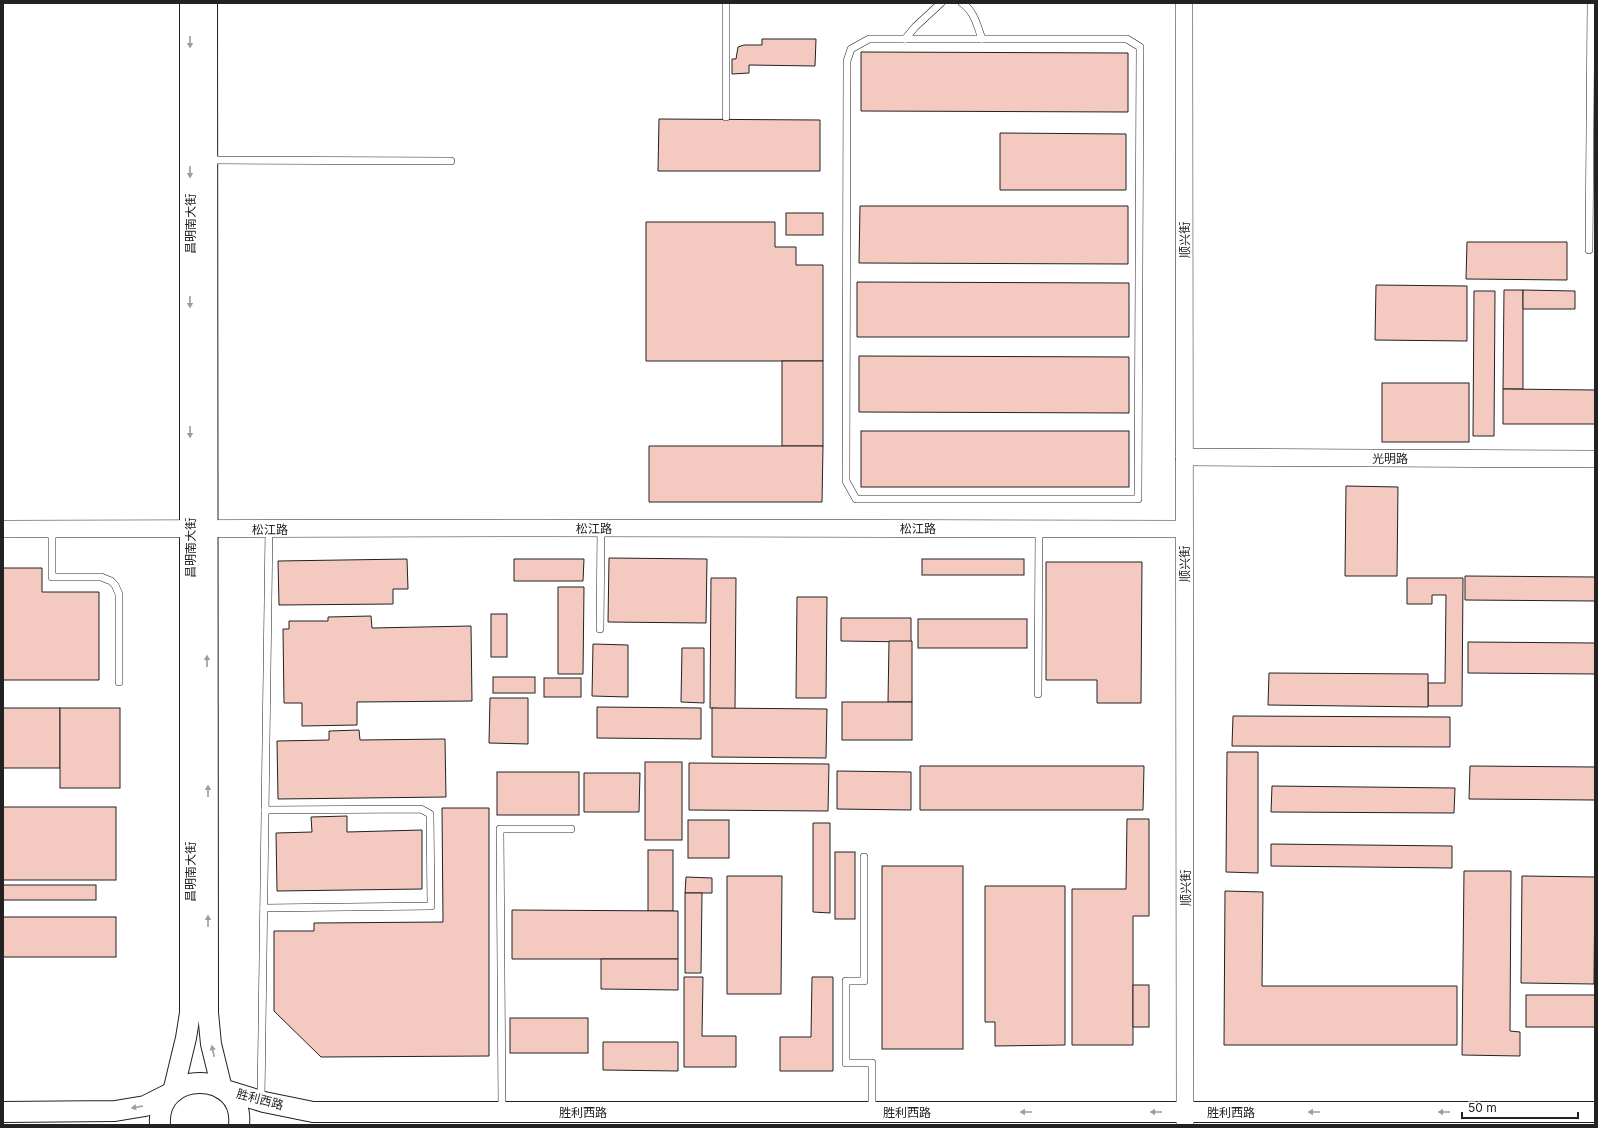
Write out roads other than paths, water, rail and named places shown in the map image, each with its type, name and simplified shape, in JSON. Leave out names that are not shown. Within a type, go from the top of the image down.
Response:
[{"type":"main road","name":"昌明南大街","points":[[190,3],[208,1013],[211,1044],[222,1089]]},
{"type":"main road","name":"昌明南大街","points":[[160,1125],[163,1106],[173,1092],[186,1038],[190,1013],[207,160],[207,3]]},
{"type":"main road","name":"胜利西路","points":[[173,1092],[180,1087],[197,1082],[206,1082],[222,1089],[261,1101],[313,1112],[872,1112],[1185,1118],[1595,1112]]},
{"type":"main road","points":[[222,1089],[235,1103],[239,1125]]},
{"type":"main road","points":[[3,1112],[115,1111],[145,1106],[173,1092]]},
{"type":"street","name":"顺兴街","points":[[1184,3],[1185,1118]]},
{"type":"street","name":"光明路","points":[[1184,457],[1595,459]]},
{"type":"street","name":"松江路","points":[[3,529],[1184,529]]},
{"type":"lane","points":[[726,3],[726,118]]},
{"type":"lane","points":[[905,39],[915,26],[941,3]]},
{"type":"lane","points":[[962,3],[968,8],[975,18],[982,39]]},
{"type":"lane","points":[[1589,250],[1591,3]]},
{"type":"lane","points":[[869,39],[905,39],[1127,39],[1140,47],[1138,499],[856,499],[846,481],[847,61],[851,50],[869,39]]},
{"type":"lane","points":[[207,160],[451,161]]},
{"type":"lane","points":[[600,629],[601,528]]},
{"type":"lane","points":[[52,529],[52,577],[101,577],[111,581],[119,594],[119,682]]},
{"type":"lane","points":[[261,1101],[269,529]]},
{"type":"lane","points":[[1038,694],[1039,529]]},
{"type":"lane","points":[[264,908],[431,906],[430,814],[421,808],[265,810]]},
{"type":"lane","points":[[502,1112],[500,829],[571,829]]},
{"type":"lane","points":[[864,857],[864,981],[846,981],[846,1063],[872,1064],[872,1112]]}]
